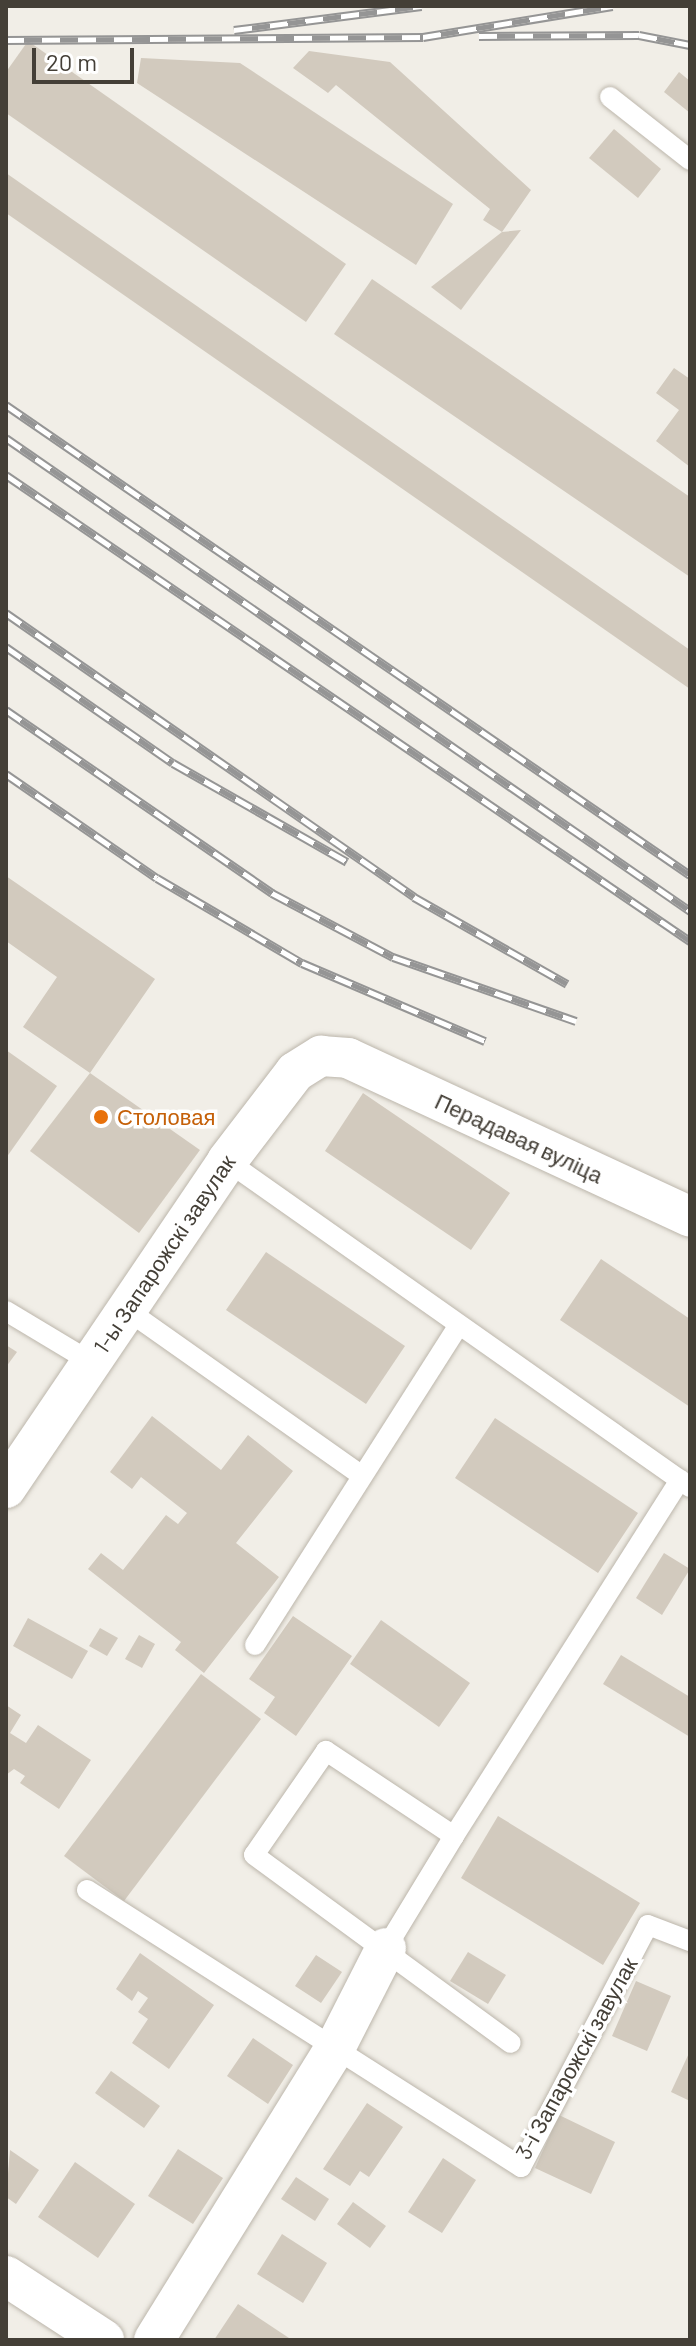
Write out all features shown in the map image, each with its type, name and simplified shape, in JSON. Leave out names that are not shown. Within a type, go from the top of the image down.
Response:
[{"type":"street","name":"1-ы Запарожскі завулак","points":[[6,1488],[227,1161],[295,1072],[321,1056],[348,1058]]},
{"type":"street","name":"Перадавая вуліца","points":[[348,1058],[690,1217]]},
{"type":"street","points":[[154,2340],[335,2048],[386,1948]]},
{"type":"street","points":[[6,2276],[104,2340]]},
{"type":"lane","points":[[610,97],[690,160]]},
{"type":"lane","points":[[227,1161],[685,1484],[454,1836],[386,1948]]},
{"type":"lane","points":[[127,1310],[361,1475]]},
{"type":"lane","points":[[6,1311],[91,1362]]},
{"type":"lane","points":[[255,1645],[459,1325]]},
{"type":"lane","points":[[454,1836],[326,1751],[254,1855],[386,1948],[511,2043]]},
{"type":"lane","name":"3-і Запарожскі завулак","points":[[87,1890],[521,2167],[648,1925],[689,1941]]},
{"type":"building","points":[[28,41],[346,264],[306,322],[6,113],[6,72]]},
{"type":"building","points":[[309,51],[390,62],[531,190],[502,232],[483,220],[490,209],[336,85],[328,93],[293,68]]},
{"type":"building","points":[[141,58],[240,63],[453,204],[416,265],[137,83]]},
{"type":"building","points":[[679,72],[690,81],[690,113],[664,92]]},
{"type":"building","points":[[614,129],[661,169],[638,198],[589,158]]},
{"type":"building","points":[[6,173],[690,650],[690,689],[6,213]]},
{"type":"building","points":[[521,230],[461,310],[431,287],[502,232]]},
{"type":"building","points":[[372,279],[690,497],[690,577],[334,334]]},
{"type":"building","points":[[674,368],[690,379],[690,467],[656,441],[679,410],[656,393]]},
{"type":"building","points":[[6,876],[155,979],[90,1073],[23,1027],[57,977],[6,941]]},
{"type":"building","points":[[6,1050],[57,1086],[6,1158]]},
{"type":"building","points":[[90,1073],[200,1150],[139,1233],[30,1151]]},
{"type":"building","points":[[363,1093],[510,1193],[471,1250],[325,1151]]},
{"type":"building","points":[[266,1252],[405,1346],[366,1404],[226,1310]]},
{"type":"building","points":[[601,1259],[690,1319],[690,1407],[560,1320]]},
{"type":"building","points":[[6,1345],[17,1352],[6,1367]]},
{"type":"building","points":[[152,1416],[221,1470],[248,1435],[293,1471],[236,1543],[279,1577],[204,1673],[175,1650],[181,1642],[88,1569],[101,1553],[123,1570],[166,1515],[178,1524],[187,1513],[141,1477],[132,1489],[110,1472]]},
{"type":"building","points":[[495,1418],[638,1513],[598,1573],[455,1478]]},
{"type":"building","points":[[664,1553],[690,1569],[662,1615],[636,1598]]},
{"type":"building","points":[[293,1616],[352,1656],[296,1736],[264,1713],[275,1697],[249,1679]]},
{"type":"building","points":[[28,1618],[88,1651],[72,1679],[13,1646]]},
{"type":"building","points":[[381,1620],[470,1683],[439,1727],[350,1664]]},
{"type":"building","points":[[100,1628],[118,1638],[107,1656],[89,1646]]},
{"type":"building","points":[[139,1635],[155,1644],[142,1668],[125,1659]]},
{"type":"building","points":[[621,1655],[690,1697],[690,1737],[603,1684]]},
{"type":"building","points":[[201,1674],[261,1719],[124,1901],[64,1856]]},
{"type":"building","points":[[6,1705],[21,1715],[10,1733],[26,1743],[38,1725],[91,1760],[59,1809],[20,1783],[25,1776],[14,1769],[6,1775]]},
{"type":"building","points":[[498,1816],[640,1903],[603,1965],[461,1878]]},
{"type":"building","points":[[468,1952],[506,1975],[488,2004],[450,1981]]},
{"type":"building","points":[[140,1953],[214,2005],[169,2069],[132,2043],[148,2019],[138,2012],[148,1998],[138,1991],[132,2001],[116,1989]]},
{"type":"building","points":[[316,1955],[342,1972],[321,2003],[295,1986]]},
{"type":"building","points":[[636,1981],[671,1996],[647,2051],[612,2036]]},
{"type":"building","points":[[253,2038],[293,2065],[268,2104],[227,2076]]},
{"type":"building","points":[[690,2051],[690,2101],[671,2092]]},
{"type":"building","points":[[111,2071],[160,2106],[144,2128],[95,2093]]},
{"type":"building","points":[[367,2103],[403,2127],[369,2177],[360,2171],[350,2186],[323,2169]]},
{"type":"building","points":[[559,2115],[615,2142],[591,2194],[535,2168]]},
{"type":"building","points":[[178,2149],[223,2178],[193,2224],[148,2196]]},
{"type":"building","points":[[10,2150],[39,2170],[16,2204],[6,2197]]},
{"type":"building","points":[[443,2158],[476,2180],[442,2233],[408,2212]]},
{"type":"building","points":[[75,2162],[135,2204],[98,2258],[38,2217]]},
{"type":"building","points":[[296,2177],[329,2199],[315,2221],[281,2199]]},
{"type":"building","points":[[353,2202],[386,2226],[370,2248],[337,2224]]},
{"type":"building","points":[[282,2234],[327,2263],[303,2303],[257,2274]]},
{"type":"building","points":[[238,2304],[292,2340],[214,2340]]},
{"type":"railway","points":[[234,30],[421,6]]},
{"type":"railway","points":[[6,40],[423,37],[612,6]]},
{"type":"railway","points":[[479,36],[639,35],[690,45]]},
{"type":"railway","points":[[6,405],[690,875]]},
{"type":"railway","points":[[6,438],[690,911]]},
{"type":"railway","points":[[6,475],[690,941]]},
{"type":"railway","points":[[6,613],[414,897],[567,984]]},
{"type":"railway","points":[[6,647],[173,763],[347,862]]},
{"type":"railway","points":[[6,710],[272,893],[393,957],[576,1021]]},
{"type":"railway","points":[[6,774],[157,878],[302,963],[485,1041]]},
{"type":"place","name":"Столовая","points":[[101,1117]]}]
